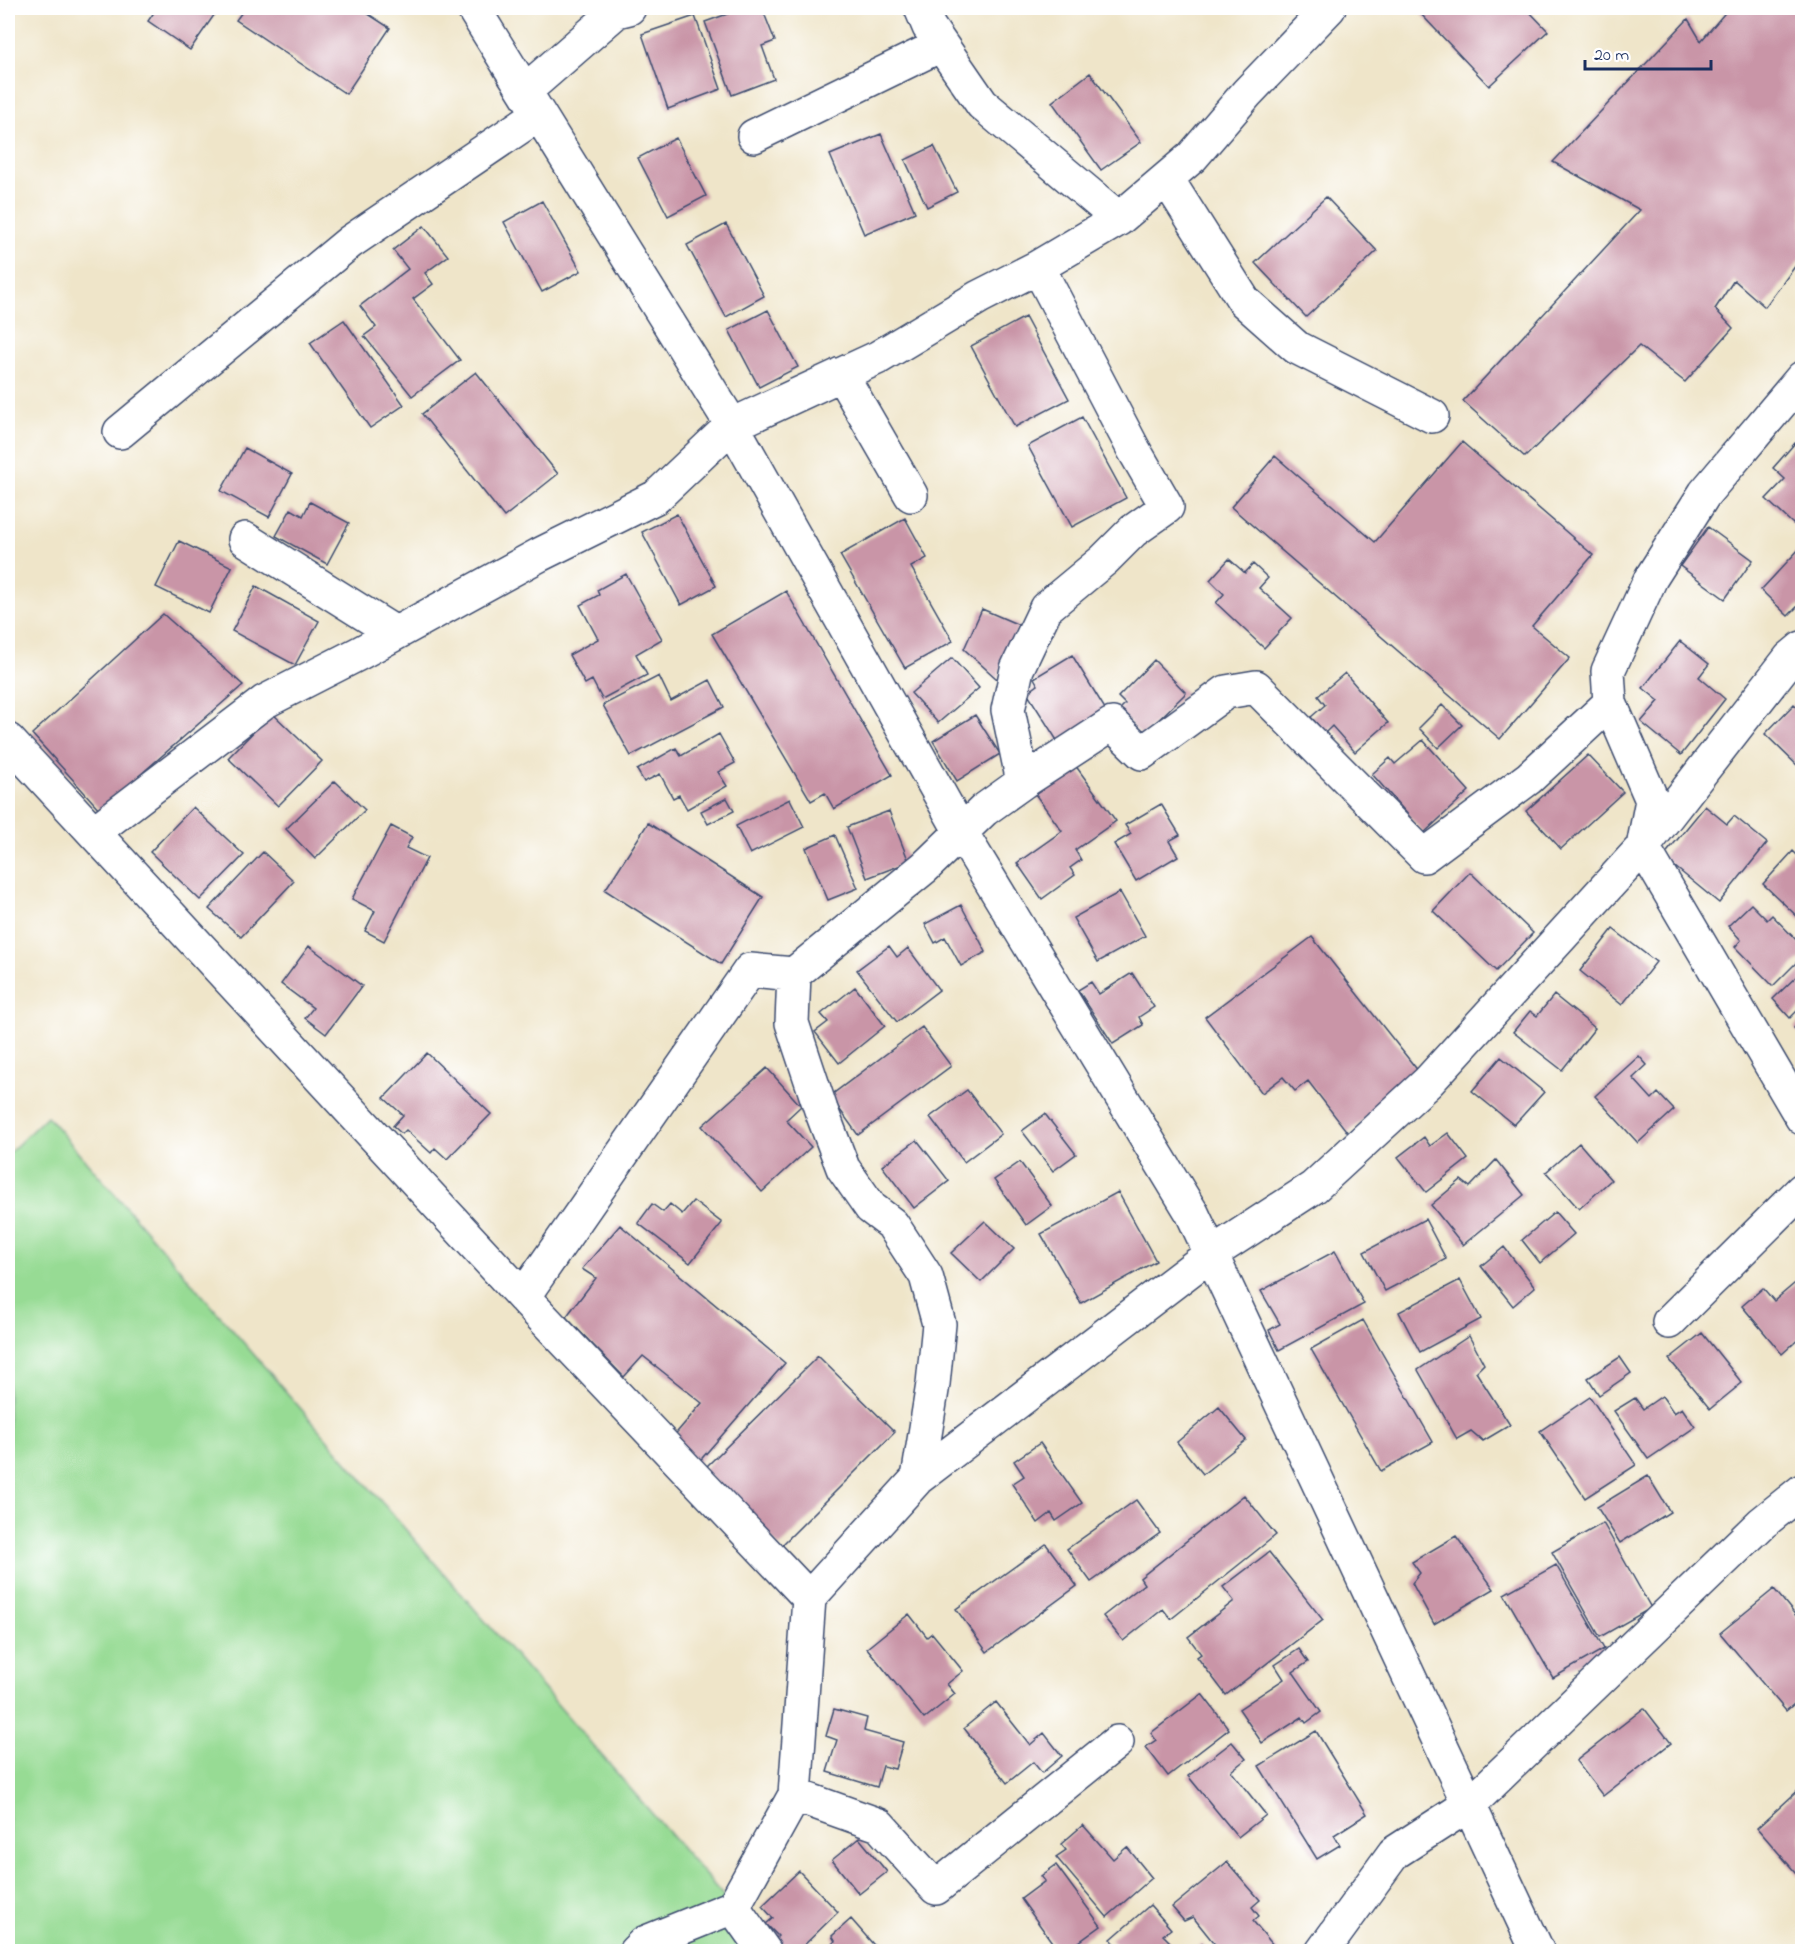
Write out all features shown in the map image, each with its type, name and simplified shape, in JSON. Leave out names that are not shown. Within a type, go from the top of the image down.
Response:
[{"type":"street","points":[[473,8],[732,425],[961,832],[1192,1213],[1538,1952]]},
{"type":"street","points":[[120,432],[350,242],[532,102],[617,11],[629,8]]},
{"type":"street","points":[[921,8],[929,27],[982,104],[1119,219]]},
{"type":"street","points":[[94,832],[264,702],[539,555],[656,497],[732,425],[879,357],[979,297],[1038,267],[1119,219],[1192,157],[1247,93],[1329,8]]},
{"type":"street","points":[[754,136],[941,45]]},
{"type":"street","points":[[1167,178],[1244,301],[1296,348],[1432,416]]},
{"type":"street","points":[[1023,782],[1008,710],[1017,669],[1046,609],[1104,560],[1133,531],[1167,507],[1134,450],[1038,267]]},
{"type":"street","points":[[841,374],[911,495]]},
{"type":"street","points":[[1803,378],[1705,493],[1651,578],[1608,671],[1610,704],[1652,800],[1642,847],[1803,1118]]},
{"type":"street","points":[[245,539],[395,633]]},
{"type":"street","points":[[635,1952],[644,1943],[733,1907],[795,1795],[809,1598],[918,1478],[1211,1254],[1314,1187],[1428,1082],[1642,847],[1790,658],[1803,648]]},
{"type":"street","points":[[523,1297],[750,970],[794,974],[925,867],[984,810],[1112,724],[1142,753],[1226,692],[1256,687],[1424,856],[1529,778],[1610,704]]},
{"type":"street","points":[[8,740],[523,1297],[809,1598]]},
{"type":"street","points":[[794,974],[792,1023],[843,1168],[871,1208],[892,1224],[926,1276],[939,1324],[933,1384],[918,1478]]},
{"type":"street","points":[[1669,1322],[1803,1190]]},
{"type":"street","points":[[1322,1952],[1394,1853],[1470,1804],[1762,1523],[1803,1491]]},
{"type":"street","points":[[795,1795],[879,1825],[936,1888],[1117,1742]]},
{"type":"street","points":[[733,1907],[765,1952]]},
{"type":"green space","points":[[47,1116],[733,1907],[767,1951],[8,1952],[8,1154]]},
{"type":"building","points":[[157,8],[219,8],[190,50],[148,21]]},
{"type":"building","points":[[245,8],[359,8],[390,28],[346,94],[236,20]]},
{"type":"building","points":[[744,8],[762,8],[775,41],[762,46],[774,79],[732,95],[705,22]]},
{"type":"building","points":[[1426,8],[1526,8],[1548,31],[1489,86],[1420,13]]},
{"type":"building","points":[[1729,8],[1802,8],[1802,257],[1765,307],[1734,280],[1715,309],[1733,328],[1685,382],[1639,346],[1525,457],[1463,401],[1640,210],[1553,162],[1688,19],[1701,41]]},
{"type":"building","points":[[695,16],[721,89],[668,109],[642,34]]},
{"type":"building","points":[[1090,73],[1141,142],[1101,170],[1052,102]]},
{"type":"building","points":[[881,134],[915,212],[864,234],[830,155]]},
{"type":"building","points":[[676,138],[706,196],[668,216],[638,158]]},
{"type":"building","points":[[934,146],[957,192],[927,207],[905,160]]},
{"type":"building","points":[[1326,197],[1377,251],[1306,317],[1255,263]]},
{"type":"building","points":[[542,201],[581,271],[542,292],[504,222]]},
{"type":"building","points":[[726,224],[764,296],[726,317],[687,245]]},
{"type":"building","points":[[424,226],[448,256],[425,273],[433,284],[413,299],[460,360],[412,396],[364,336],[376,327],[360,306],[408,269],[393,250]]},
{"type":"building","points":[[768,310],[798,367],[759,387],[729,330]]},
{"type":"building","points":[[1025,317],[1069,399],[1015,427],[971,346]]},
{"type":"building","points":[[344,320],[404,405],[370,428],[310,343]]},
{"type":"building","points":[[476,372],[558,474],[504,517],[422,414]]},
{"type":"building","points":[[1082,417],[1126,498],[1072,527],[1028,446]]},
{"type":"building","points":[[1462,442],[1593,555],[1532,626],[1570,658],[1500,739],[1231,507],[1275,456],[1375,542]]},
{"type":"building","points":[[1795,443],[1802,449],[1802,524],[1797,519],[1793,524],[1766,499],[1785,479],[1773,468]]},
{"type":"building","points":[[245,448],[292,474],[269,517],[221,491]]},
{"type":"building","points":[[310,502],[349,523],[327,564],[276,536],[291,509],[303,516]]},
{"type":"building","points":[[677,514],[716,586],[681,605],[642,532]]},
{"type":"building","points":[[905,518],[927,558],[911,567],[953,641],[905,668],[840,555]]},
{"type":"building","points":[[1708,527],[1753,560],[1725,599],[1680,566]]},
{"type":"building","points":[[179,541],[232,567],[209,613],[156,587]]},
{"type":"building","points":[[1802,546],[1802,609],[1799,605],[1788,616],[1761,590]]},
{"type":"building","points":[[1229,559],[1245,573],[1253,564],[1268,578],[1259,588],[1292,618],[1264,648],[1216,603],[1224,594],[1210,580]]},
{"type":"building","points":[[626,574],[662,639],[636,654],[647,675],[602,699],[592,680],[585,684],[569,655],[598,639],[580,605],[599,595],[597,590]]},
{"type":"building","points":[[256,586],[319,621],[295,665],[232,631]]},
{"type":"building","points":[[786,591],[892,775],[834,809],[825,793],[811,801],[712,634]]},
{"type":"building","points":[[982,609],[1019,625],[997,679],[964,649]]},
{"type":"building","points":[[163,614],[243,685],[100,810],[32,734]]},
{"type":"building","points":[[1680,641],[1709,664],[1699,677],[1725,699],[1681,755],[1641,722],[1659,701],[1643,688]]},
{"type":"building","points":[[1072,655],[1107,712],[1058,742],[1027,693],[1038,685],[1034,678]]},
{"type":"building","points":[[952,658],[979,688],[938,723],[911,693]]},
{"type":"building","points":[[1154,660],[1186,693],[1142,736],[1118,711],[1125,704],[1118,697]]},
{"type":"building","points":[[1345,673],[1388,723],[1355,752],[1332,726],[1325,733],[1311,717],[1325,705],[1318,696]]},
{"type":"building","points":[[659,676],[671,701],[710,680],[724,707],[631,756],[603,705]]},
{"type":"building","points":[[1794,704],[1802,712],[1802,770],[1765,734]]},
{"type":"building","points":[[1442,705],[1462,725],[1438,748],[1419,728]]},
{"type":"building","points":[[272,713],[322,761],[278,806],[228,758]]},
{"type":"building","points":[[975,715],[1000,754],[957,781],[933,741]]},
{"type":"building","points":[[719,734],[735,763],[718,772],[727,786],[687,809],[679,795],[673,798],[660,774],[644,782],[637,770],[676,748],[681,756]]},
{"type":"building","points":[[1423,740],[1469,791],[1424,833],[1372,774],[1390,758],[1395,764]]},
{"type":"building","points":[[1588,755],[1623,792],[1561,849],[1526,811]]},
{"type":"building","points":[[1075,765],[1116,821],[1075,850],[1081,860],[1070,868],[1075,875],[1042,899],[1017,863],[1062,831],[1035,794]]},
{"type":"building","points":[[335,781],[365,810],[315,859],[286,829]]},
{"type":"building","points":[[727,798],[734,811],[708,824],[701,811]]},
{"type":"building","points":[[790,799],[804,827],[750,854],[736,826]]},
{"type":"building","points":[[1161,804],[1180,835],[1169,841],[1178,856],[1136,881],[1114,844],[1131,834],[1125,825]]},
{"type":"building","points":[[1705,806],[1727,824],[1734,816],[1767,843],[1719,903],[1663,857]]},
{"type":"building","points":[[193,807],[244,855],[200,900],[150,852]]},
{"type":"building","points":[[889,811],[909,862],[867,878],[847,827]]},
{"type":"building","points":[[648,823],[763,897],[721,964],[605,890]]},
{"type":"building","points":[[391,826],[412,837],[406,848],[427,858],[384,941],[365,931],[375,911],[352,899]]},
{"type":"building","points":[[835,835],[858,888],[828,900],[806,848]]},
{"type":"building","points":[[1793,851],[1802,860],[1802,921],[1763,884]]},
{"type":"building","points":[[263,852],[294,881],[241,937],[209,909]]},
{"type":"building","points":[[1470,872],[1533,933],[1496,971],[1433,911]]},
{"type":"building","points":[[1120,892],[1145,936],[1098,962],[1073,918]]},
{"type":"building","points":[[1751,904],[1767,920],[1772,915],[1802,946],[1802,957],[1773,986],[1735,947],[1741,940],[1728,926]]},
{"type":"building","points":[[961,905],[986,952],[961,966],[945,937],[935,943],[925,924]]},
{"type":"building","points":[[1613,929],[1656,962],[1622,1005],[1580,971]]},
{"type":"building","points":[[1312,937],[1419,1072],[1348,1133],[1308,1081],[1295,1091],[1283,1077],[1262,1093],[1205,1017]]},
{"type":"building","points":[[309,946],[362,986],[326,1034],[305,1018],[313,1008],[281,984]]},
{"type":"building","points":[[889,946],[897,957],[908,948],[939,990],[897,1022],[857,970]]},
{"type":"building","points":[[1802,971],[1802,1006],[1790,1018],[1773,999]]},
{"type":"building","points":[[1132,973],[1154,1007],[1139,1017],[1143,1025],[1113,1044],[1078,990],[1091,982],[1099,994]]},
{"type":"building","points":[[855,987],[885,1026],[839,1063],[815,1032],[828,1022],[821,1014]]},
{"type":"building","points":[[1554,995],[1595,1028],[1562,1070],[1513,1032],[1530,1011],[1537,1016]]},
{"type":"building","points":[[1802,1019],[1802,1036],[1794,1028]]},
{"type":"building","points":[[922,1027],[951,1066],[858,1135],[830,1096]]},
{"type":"building","points":[[427,1053],[491,1114],[447,1159],[435,1148],[431,1153],[406,1130],[402,1134],[393,1126],[403,1115],[384,1098]]},
{"type":"building","points":[[1639,1056],[1647,1065],[1633,1078],[1652,1099],[1658,1093],[1674,1110],[1638,1143],[1595,1096]]},
{"type":"building","points":[[1501,1057],[1544,1092],[1514,1125],[1472,1091]]},
{"type":"building","points":[[767,1068],[801,1106],[786,1120],[811,1147],[762,1192],[702,1126]]},
{"type":"building","points":[[967,1090],[1001,1134],[964,1162],[930,1117]]},
{"type":"building","points":[[1045,1114],[1076,1154],[1053,1171],[1022,1131]]},
{"type":"building","points":[[1448,1133],[1468,1159],[1426,1192],[1398,1157],[1424,1137],[1430,1146]]},
{"type":"building","points":[[917,1140],[949,1181],[914,1208],[882,1166]]},
{"type":"building","points":[[1579,1143],[1611,1180],[1579,1209],[1546,1172]]},
{"type":"building","points":[[1496,1160],[1524,1195],[1463,1245],[1431,1205],[1461,1180],[1470,1187]]},
{"type":"building","points":[[1020,1162],[1052,1206],[1026,1225],[994,1180]]},
{"type":"building","points":[[1118,1192],[1156,1261],[1081,1303],[1041,1234]]},
{"type":"building","points":[[693,1201],[722,1223],[690,1263],[638,1223],[652,1204],[663,1212],[670,1204],[682,1214]]},
{"type":"building","points":[[1555,1212],[1574,1234],[1540,1263],[1522,1240]]},
{"type":"building","points":[[1425,1219],[1446,1259],[1385,1291],[1364,1252]]},
{"type":"building","points":[[985,1221],[1014,1249],[981,1282],[951,1253]]},
{"type":"building","points":[[620,1225],[785,1363],[696,1465],[672,1438],[702,1403],[643,1356],[624,1377],[566,1317],[596,1278],[582,1269]]},
{"type":"building","points":[[1504,1247],[1535,1287],[1513,1306],[1481,1266]]},
{"type":"building","points":[[1335,1251],[1364,1304],[1279,1350],[1269,1330],[1280,1324],[1261,1291]]},
{"type":"building","points":[[1801,1278],[1802,1336],[1782,1354],[1742,1306],[1763,1288],[1774,1301]]},
{"type":"building","points":[[1460,1280],[1481,1319],[1420,1352],[1399,1312]]},
{"type":"building","points":[[1363,1320],[1433,1442],[1381,1471],[1311,1349]]},
{"type":"building","points":[[1702,1333],[1742,1383],[1710,1409],[1669,1359]]},
{"type":"building","points":[[1469,1336],[1484,1364],[1476,1372],[1510,1425],[1483,1441],[1471,1431],[1457,1439],[1418,1370]]},
{"type":"building","points":[[818,1356],[895,1432],[780,1547],[703,1470]]},
{"type":"building","points":[[1620,1357],[1631,1373],[1599,1395],[1588,1378]]},
{"type":"building","points":[[1662,1396],[1674,1413],[1682,1408],[1695,1427],[1648,1459],[1614,1411],[1635,1398],[1643,1409]]},
{"type":"building","points":[[1590,1397],[1636,1465],[1585,1498],[1540,1431]]},
{"type":"building","points":[[1219,1407],[1246,1440],[1203,1474],[1177,1442]]},
{"type":"building","points":[[1040,1443],[1082,1503],[1056,1521],[1051,1513],[1038,1523],[1012,1484],[1024,1476],[1014,1461]]},
{"type":"building","points":[[1648,1476],[1670,1512],[1620,1543],[1597,1507]]},
{"type":"building","points":[[1244,1495],[1276,1535],[1171,1619],[1163,1609],[1123,1641],[1103,1616],[1144,1584],[1140,1578]]},
{"type":"building","points":[[1136,1500],[1160,1533],[1091,1582],[1067,1549]]},
{"type":"building","points":[[1603,1523],[1651,1608],[1600,1637],[1552,1552]]},
{"type":"building","points":[[1456,1536],[1494,1589],[1434,1624],[1412,1583],[1420,1573],[1412,1562]]},
{"type":"building","points":[[1046,1544],[1077,1586],[987,1652],[956,1609]]},
{"type":"building","points":[[1269,1552],[1323,1620],[1226,1695],[1197,1657],[1201,1654],[1188,1637],[1234,1601],[1223,1587]]},
{"type":"building","points":[[1556,1565],[1604,1649],[1553,1678],[1504,1594]]},
{"type":"building","points":[[1774,1589],[1802,1623],[1802,1697],[1786,1711],[1720,1633]]},
{"type":"building","points":[[909,1614],[927,1637],[932,1633],[963,1671],[947,1684],[955,1694],[924,1719],[867,1648]]},
{"type":"building","points":[[1299,1649],[1308,1662],[1293,1672],[1321,1712],[1306,1723],[1302,1717],[1262,1743],[1239,1709],[1284,1679],[1275,1665]]},
{"type":"building","points":[[1202,1694],[1229,1729],[1168,1776],[1146,1747],[1156,1740],[1151,1733]]},
{"type":"building","points":[[996,1702],[1030,1745],[1044,1733],[1062,1756],[1042,1773],[1033,1762],[1007,1783],[964,1728]]},
{"type":"building","points":[[1644,1708],[1671,1743],[1603,1796],[1576,1761]]},
{"type":"building","points":[[834,1709],[867,1718],[864,1731],[903,1742],[895,1769],[883,1766],[877,1787],[827,1772],[837,1740],[826,1736]]},
{"type":"building","points":[[1316,1731],[1367,1814],[1334,1835],[1340,1845],[1317,1859],[1259,1766]]},
{"type":"building","points":[[1232,1742],[1246,1759],[1231,1771],[1266,1815],[1238,1837],[1188,1776]]},
{"type":"building","points":[[1802,1787],[1802,1880],[1757,1828]]},
{"type":"building","points":[[1083,1825],[1113,1859],[1127,1847],[1152,1878],[1107,1917],[1056,1857],[1066,1850],[1061,1844]]},
{"type":"building","points":[[859,1838],[887,1872],[859,1894],[832,1860]]},
{"type":"building","points":[[1227,1862],[1260,1900],[1252,1907],[1259,1916],[1253,1921],[1279,1952],[1221,1952],[1193,1917],[1184,1921],[1172,1907]]},
{"type":"building","points":[[1056,1865],[1101,1926],[1065,1952],[1059,1952],[1021,1899],[1045,1881],[1041,1876]]},
{"type":"building","points":[[799,1871],[838,1912],[797,1952],[784,1952],[773,1941],[778,1936],[766,1924],[773,1918],[762,1906]]},
{"type":"building","points":[[1150,1905],[1171,1929],[1163,1935],[1170,1942],[1159,1952],[1122,1952],[1111,1939]]},
{"type":"building","points":[[851,1919],[880,1952],[824,1952],[835,1941],[832,1936]]},
{"type":"building","points":[[1202,1944],[1208,1952],[1192,1952]]}]
